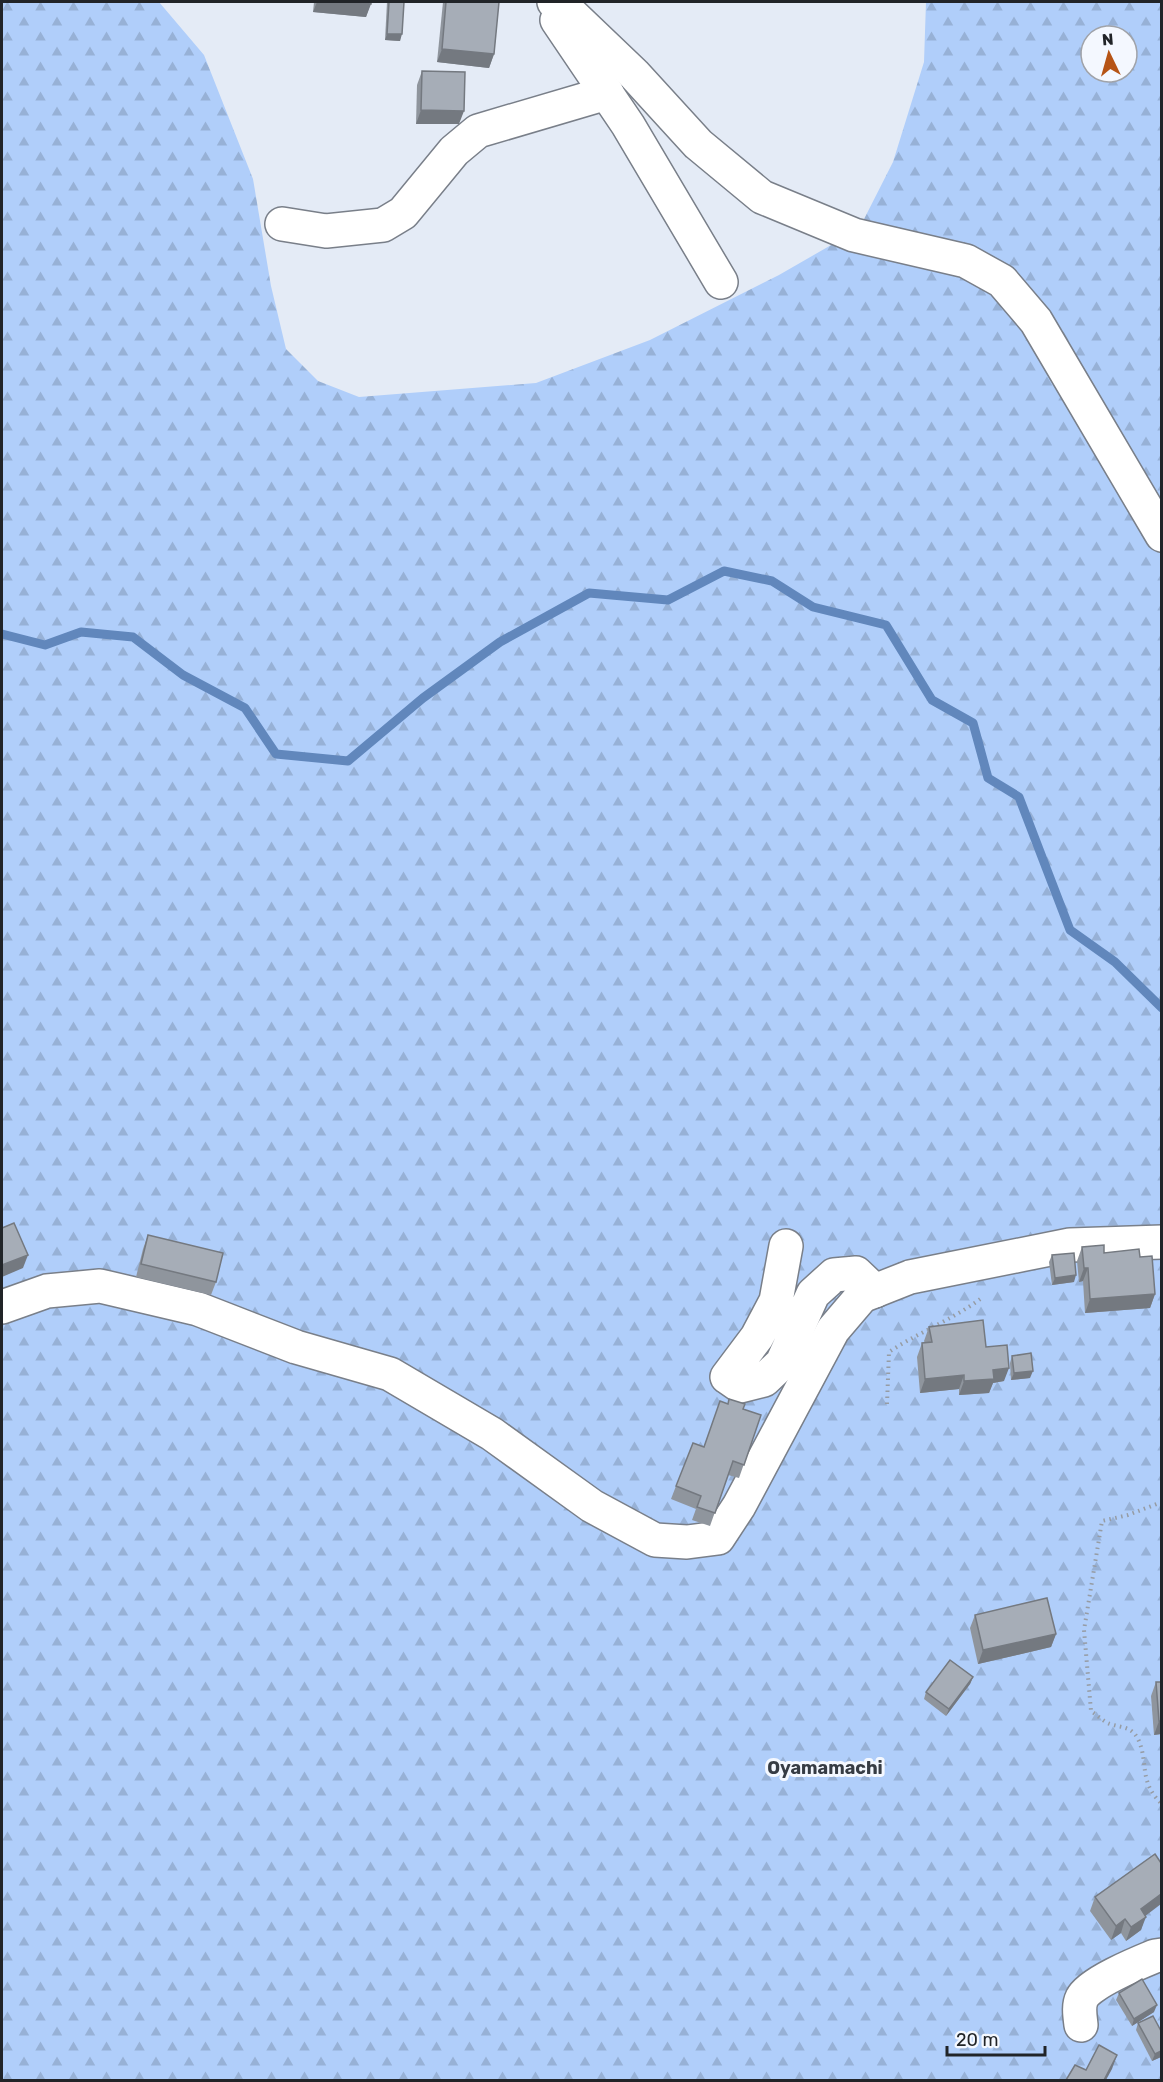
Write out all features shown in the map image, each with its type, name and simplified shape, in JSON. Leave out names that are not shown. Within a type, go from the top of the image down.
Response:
[{"type":"street","points":[[544,2],[628,125],[721,282]]},
{"type":"street","points":[[554,2],[567,10],[634,74],[698,144],[762,196],[854,235],[966,261],[1002,281],[1036,321],[1161,535]]},
{"type":"street","points":[[282,225],[326,231],[383,225],[403,213],[454,151],[478,131],[607,93]]},
{"type":"street","points":[[2,1307],[47,1291],[100,1286],[198,1309],[296,1347],[390,1374],[492,1434],[592,1506],[655,1540],[687,1542],[718,1538],[739,1506],[833,1330],[862,1296],[910,1277],[1070,1245],[1161,1242]]},
{"type":"street","points":[[786,1246],[776,1301],[757,1337],[727,1377],[740,1386],[764,1380],[782,1363],[813,1294],[834,1275],[856,1273],[875,1291]]},
{"type":"street","points":[[1081,2025],[1081,1999],[1086,1991],[1106,1979],[1161,1955]]},
{"type":"path","points":[[887,1404],[889,1352],[911,1337],[968,1309],[987,1294]]},
{"type":"path","points":[[1161,1502],[1128,1515],[1102,1521],[1084,1630],[1091,1711],[1109,1724],[1125,1726],[1137,1739],[1147,1783],[1153,1796],[1161,1803]]},
{"type":"green space","points":[[2,2],[159,2],[204,55],[253,179],[271,286],[286,349],[318,381],[359,397],[536,383],[650,340],[779,275],[859,229],[893,162],[924,62],[926,2],[1161,2],[1161,2080],[2,2080]]},
{"type":"building","points":[[389,2],[404,2],[402,34],[387,34]]},
{"type":"building","points":[[446,2],[499,2],[494,54],[442,49]]},
{"type":"building","points":[[422,71],[465,72],[464,111],[421,110]]},
{"type":"building","points":[[14,1223],[28,1255],[2,1265],[2,1228]]},
{"type":"building","points":[[148,1235],[223,1253],[216,1282],[141,1264]]},
{"type":"building","points":[[1104,1245],[1104,1253],[1139,1249],[1140,1257],[1152,1256],[1155,1294],[1090,1299],[1088,1268],[1084,1268],[1082,1247]]},
{"type":"building","points":[[1074,1253],[1076,1275],[1055,1278],[1052,1255]]},
{"type":"building","points":[[983,1320],[986,1347],[1007,1345],[1009,1368],[993,1370],[994,1379],[964,1381],[964,1375],[925,1379],[922,1343],[932,1342],[929,1327]]},
{"type":"building","points":[[1031,1353],[1033,1371],[1014,1373],[1012,1356]]},
{"type":"building","points":[[729,1399],[745,1404],[743,1409],[761,1415],[744,1465],[733,1461],[715,1513],[697,1507],[701,1496],[676,1486],[693,1443],[704,1447],[720,1401],[728,1404]]},
{"type":"building","points":[[1047,1598],[1056,1634],[983,1650],[975,1615]]},
{"type":"building","points":[[950,1660],[973,1677],[949,1709],[926,1692]]},
{"type":"building","points":[[1156,1682],[1161,1682],[1161,1721],[1159,1721]]},
{"type":"building","points":[[1155,1854],[1161,1863],[1161,1894],[1141,1909],[1146,1917],[1131,1927],[1125,1919],[1116,1926],[1095,1897]]},
{"type":"building","points":[[1142,1979],[1157,2005],[1134,2019],[1119,1993]]},
{"type":"building","points":[[1153,2016],[1161,2031],[1161,2051],[1155,2054],[1138,2023]]},
{"type":"building","points":[[1099,2045],[1117,2055],[1104,2080],[1066,2080],[1075,2065],[1086,2070]]},
{"type":"waterway","points":[[2,634],[45,645],[81,632],[133,637],[183,675],[245,708],[276,754],[348,761],[423,698],[500,642],[589,593],[668,600],[724,571],[772,581],[813,607],[886,625],[932,700],[973,723],[988,778],[1019,797],[1070,930],[1115,962],[1162,1008]]},
{"type":"district","name":"Oyamamachi","points":[[825,1768]]}]
